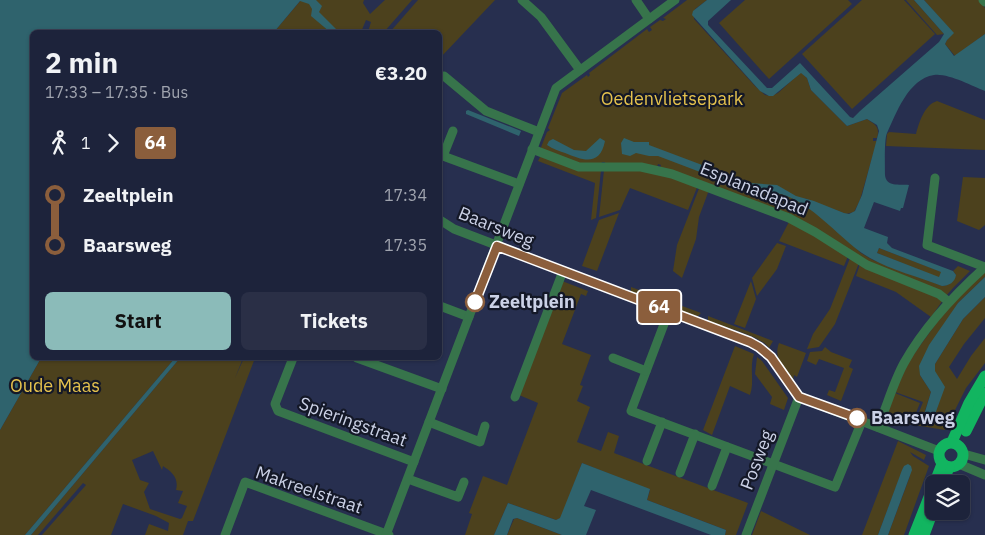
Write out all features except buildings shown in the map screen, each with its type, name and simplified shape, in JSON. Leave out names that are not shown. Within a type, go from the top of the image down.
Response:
[{"type":"main road","points":[[947,475],[970,403],[985,376]]},
{"type":"main road","points":[[914,535],[985,393]]},
{"type":"main road","points":[[939,451],[939,458],[954,456]]},
{"type":"main road","points":[[924,535],[930,520]]},
{"type":"street","points":[[522,0],[541,17],[580,70]]},
{"type":"street","points":[[636,0],[649,19]]},
{"type":"street","points":[[387,535],[556,88],[674,0]]},
{"type":"street","points":[[444,76],[486,111],[539,132]]},
{"type":"street","points":[[453,131],[443,156],[519,184]]},
{"type":"street","name":"Esplanadapad","points":[[532,150],[579,167],[649,167],[672,174],[789,218],[810,228],[867,265],[939,294],[949,302]]},
{"type":"street","points":[[878,427],[904,364],[949,302],[985,267],[928,245],[935,178]]},
{"type":"street","name":"Baarsweg","points":[[442,221],[454,229],[497,246],[742,338],[759,347],[771,357],[799,397]]},
{"type":"street","points":[[515,397],[563,271]]},
{"type":"street","points":[[442,307],[469,317]]},
{"type":"street","points":[[669,311],[631,411],[835,487],[862,421]]},
{"type":"street","points":[[613,358],[646,371]]},
{"type":"street","name":"Spieringstraat","points":[[291,360],[275,404],[278,411],[414,462]]},
{"type":"street","points":[[363,360],[442,389]]},
{"type":"street","points":[[799,397],[939,451]]},
{"type":"street","name":"Posweg","points":[[746,535],[799,397]]},
{"type":"street","points":[[429,422],[480,442],[485,426]]},
{"type":"street","points":[[646,461],[662,422]]},
{"type":"street","points":[[680,473],[694,434]]},
{"type":"street","points":[[712,486],[727,447]]},
{"type":"street","points":[[954,456],[985,460]]},
{"type":"street","points":[[954,456],[985,475]]},
{"type":"street","points":[[408,479],[458,497],[464,482]]},
{"type":"street","name":"Makreelstraat","points":[[225,535],[245,482],[387,535]]},
{"type":"green space","points":[[301,0],[364,0],[363,3],[370,14],[385,0],[412,0],[386,30],[369,30],[371,22],[366,20],[362,30],[276,30]]},
{"type":"green space","points":[[418,0],[495,0],[442,56],[442,30],[392,30]]},
{"type":"green space","name":"Oedenvlietsepark","points":[[687,0],[707,0],[695,9],[694,19],[765,95],[771,96],[778,93],[801,72],[807,78],[811,90],[847,126],[867,119],[875,125],[878,129],[878,134],[877,138],[873,138],[873,141],[877,141],[860,200],[854,212],[846,214],[804,198],[861,253],[873,260],[943,286],[947,285],[956,275],[953,271],[958,266],[970,271],[946,296],[869,264],[789,213],[788,215],[660,168],[661,165],[658,164],[657,167],[605,164],[605,162],[602,162],[601,164],[581,165],[540,150],[547,132],[550,130],[548,128],[562,93],[587,75],[588,77],[589,73],[647,29],[649,32],[652,30],[650,27],[660,20],[666,19],[663,18]]},
{"type":"green space","points":[[745,0],[848,0],[852,4],[769,79],[719,23]]},
{"type":"green space","points":[[862,0],[904,0],[935,34],[852,109],[802,54]]},
{"type":"green space","points":[[906,0],[914,0],[944,34],[937,35]]},
{"type":"green space","points":[[924,0],[979,0],[985,8],[985,34],[955,56],[945,44],[953,33]]},
{"type":"green space","points":[[937,101],[985,120],[985,150],[886,146],[887,134],[889,132],[916,134],[925,110]]},
{"type":"green space","points":[[541,155],[601,170],[596,218],[591,220],[595,183],[538,161]]},
{"type":"green space","points":[[639,168],[698,185],[688,210],[630,188],[620,210],[599,217],[604,170]]},
{"type":"green space","points":[[963,177],[985,178],[985,225],[979,230],[957,221]]},
{"type":"green space","points":[[700,186],[709,190],[699,217],[696,239],[682,278],[673,271],[677,245]]},
{"type":"green space","points":[[619,213],[597,271],[582,266],[599,220]]},
{"type":"green space","points":[[790,220],[848,256],[844,266],[779,241]]},
{"type":"green space","points":[[777,243],[786,246],[777,269],[757,296],[752,278]]},
{"type":"green space","points":[[879,248],[942,272],[939,278],[877,253]]},
{"type":"green space","points":[[850,258],[859,263],[835,324],[819,347],[807,349],[813,334],[830,309]]},
{"type":"green space","points":[[860,264],[943,300],[931,317],[896,292],[856,276]]},
{"type":"green space","points":[[985,271],[985,277],[958,303],[920,375],[931,392],[924,414],[934,417],[935,364],[963,319],[985,297],[985,318],[964,344],[949,367],[957,379],[985,338],[985,363],[966,388],[945,430],[914,425],[923,402],[895,392],[909,361],[948,307]]},
{"type":"green space","points":[[562,281],[588,291],[586,296],[581,294],[562,344],[591,355],[580,385],[583,386],[577,401],[590,407],[577,442],[601,451],[608,432],[619,436],[614,453],[748,503],[736,535],[725,535],[726,530],[647,500],[650,490],[582,463],[561,518],[556,520],[508,503],[494,535],[465,535],[472,514],[469,513],[483,476],[507,485],[538,403],[519,395]]},
{"type":"green space","points":[[751,281],[756,299],[745,328],[734,324]]},
{"type":"green space","points":[[631,287],[701,313],[697,317],[631,292]]},
{"type":"green space","points":[[708,316],[773,341],[769,348],[751,336],[708,321]]},
{"type":"green space","points":[[779,343],[806,353],[797,377],[794,375],[793,380],[778,358]]},
{"type":"green space","points":[[735,346],[754,354],[750,395],[730,386],[712,435],[703,430]]},
{"type":"green space","points":[[825,347],[831,352],[852,360],[849,367],[853,369],[841,401],[827,395],[829,390],[835,392],[844,368],[819,359],[816,365],[807,361],[810,352],[822,351]]},
{"type":"green space","points":[[757,357],[762,361],[788,398],[784,410],[770,404],[772,397],[755,374]]},
{"type":"green space","name":"Oude Maas","points":[[40,360],[173,360],[25,535],[0,535],[0,430]]},
{"type":"green space","points":[[178,360],[242,360],[235,378],[243,360],[254,360],[193,521],[188,521],[183,535],[145,535],[149,524],[168,531],[169,523],[156,516],[123,504],[111,535],[42,535],[86,485],[83,483],[38,535],[31,535]],"holes":[[[153,451],[162,470],[163,466],[176,479],[176,490],[183,491],[178,503],[187,506],[180,519],[150,509],[144,492],[149,483],[140,480],[132,460]]]},
{"type":"green space","points":[[895,393],[920,403],[911,425],[886,418]]},
{"type":"green space","points":[[898,441],[926,455],[924,460],[910,452],[929,466],[904,535],[888,535],[910,476],[904,466],[878,535],[862,535]]},
{"type":"green space","points":[[761,511],[810,535],[752,535]]},
{"type":"green space","points":[[517,518],[562,535],[507,535],[514,519]]},
{"type":"shaded area","points":[[0,0],[316,0],[322,6],[319,12],[337,30],[328,30],[311,16],[312,9],[309,4],[300,1],[276,30],[30,30],[30,360],[40,360],[0,430]]},
{"type":"shaded area","points":[[707,0],[731,0],[708,21],[708,25],[767,88],[772,88],[800,63],[853,118],[939,42],[944,34],[914,0],[924,0],[954,33],[945,44],[954,56],[985,34],[985,91],[953,78],[934,75],[917,83],[904,98],[885,141],[886,179],[890,183],[909,185],[903,208],[900,211],[874,202],[864,228],[888,237],[887,243],[892,248],[953,271],[956,275],[953,282],[942,286],[896,270],[870,258],[846,241],[810,209],[784,195],[769,192],[758,194],[658,156],[636,153],[630,156],[622,154],[621,143],[624,138],[634,142],[649,142],[649,145],[750,183],[777,185],[796,196],[844,213],[849,214],[855,211],[862,195],[879,131],[877,125],[867,119],[847,126],[811,90],[807,78],[801,73],[773,96],[760,91],[692,15],[693,11]],"holes":[[[879,248],[941,272],[939,277],[877,253]]]},
{"type":"shaded area","points":[[468,110],[521,131],[519,136],[466,114]]},
{"type":"shaded area","points":[[600,138],[605,141],[603,149],[599,155],[590,159],[579,158],[547,145],[553,139],[574,150],[586,151]]},
{"type":"shaded area","points":[[985,277],[985,297],[963,319],[935,364],[935,371],[945,387],[934,417],[924,415],[931,392],[920,375],[919,366],[929,345],[958,303]]},
{"type":"shaded area","points":[[173,360],[178,360],[31,535],[25,535]]},
{"type":"shaded area","points":[[582,463],[650,489],[647,500],[726,530],[725,535],[711,535],[591,490],[584,506],[596,510],[586,535],[562,535],[517,518],[513,519],[507,535],[494,535],[508,503],[556,520],[560,518]]},
{"type":"shaded area","points":[[908,464],[912,470],[888,535],[878,535],[902,470]]},
{"type":"bus line","name":"64","points":[[475,302],[497,246],[742,338],[759,347],[771,357],[799,397],[857,418]]},
{"type":"place","name":"Zeeltplein","points":[[475,302]]},
{"type":"place","name":"Baarsweg","points":[[857,418]]}]
